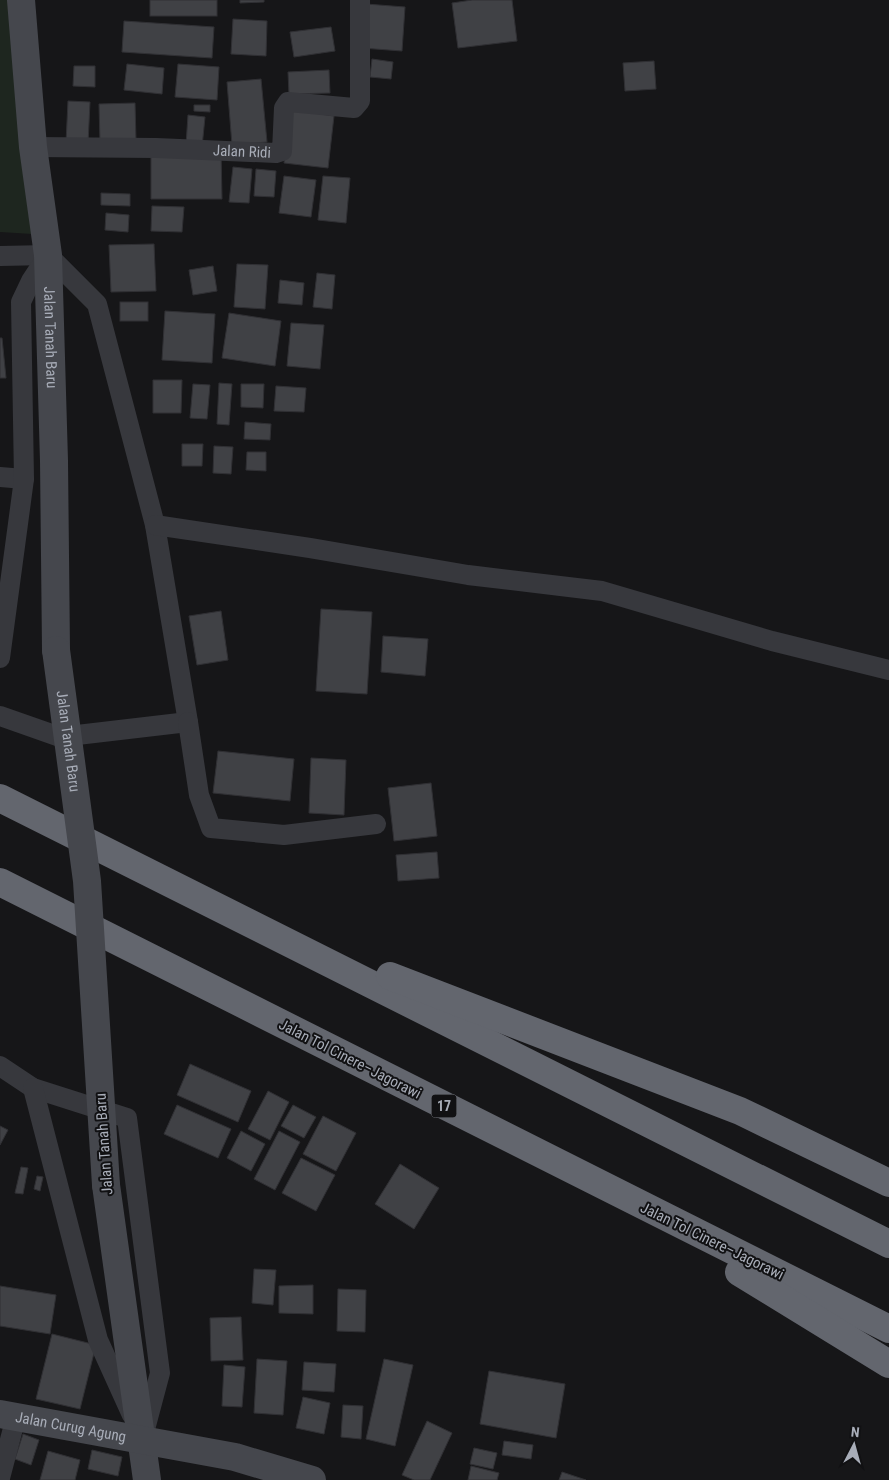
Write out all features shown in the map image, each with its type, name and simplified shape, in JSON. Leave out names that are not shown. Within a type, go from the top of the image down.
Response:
[{"type":"highway","points":[[0,798],[889,1244]]},
{"type":"highway","name":"Jalan Tol Cinere–Jagorawi","points":[[0,882],[889,1328]]},
{"type":"highway","points":[[240,918],[740,1111],[889,1183]]},
{"type":"highway","points":[[591,1180],[889,1364]]},
{"type":"main road","name":"Jalan Tanah Baru","points":[[21,0],[34,147],[48,255],[54,461],[56,650],[87,881],[106,1186],[147,1480]]},
{"type":"main road","name":"Jalan Curug Agung","points":[[8,1416],[235,1457],[312,1480]]},
{"type":"street","name":"Jalan Ridi","points":[[34,147],[156,148],[276,153],[282,151],[284,108],[288,102],[354,108],[360,101],[360,0]]},
{"type":"street","points":[[0,256],[48,255],[97,304],[155,525],[199,795],[211,828],[284,835],[376,824]]},
{"type":"street","points":[[0,658],[18,536],[24,480],[21,302],[30,281],[48,255]]},
{"type":"street","points":[[0,477],[24,480]]},
{"type":"street","points":[[155,525],[310,548],[468,575],[602,591],[772,641],[889,670]]},
{"type":"street","points":[[0,716],[60,736],[188,722]]},
{"type":"street","points":[[0,1066],[33,1088],[127,1118],[160,1373],[142,1440]]},
{"type":"street","points":[[33,1088],[98,1340],[142,1440]]},
{"type":"street","points":[[0,1478],[8,1416]]},
{"type":"shaded area","points":[[0,0],[11,0],[32,234],[0,232]]},
{"type":"building","points":[[150,0],[217,0],[217,16],[150,16]]},
{"type":"building","points":[[240,0],[264,0],[264,2],[240,3]]},
{"type":"building","points":[[472,0],[512,0],[517,41],[458,48],[452,3]]},
{"type":"building","points":[[366,4],[405,7],[402,51],[362,48]]},
{"type":"building","points":[[233,19],[267,21],[266,56],[231,54]]},
{"type":"building","points":[[124,21],[214,27],[212,58],[122,52]]},
{"type":"building","points":[[331,27],[335,51],[294,57],[290,32]]},
{"type":"building","points":[[372,59],[393,62],[391,79],[370,77]]},
{"type":"building","points":[[654,61],[656,89],[625,91],[623,63]]},
{"type":"building","points":[[127,64],[164,68],[162,94],[124,90]]},
{"type":"building","points":[[178,64],[219,67],[217,100],[175,97]]},
{"type":"building","points":[[74,66],[95,66],[95,87],[73,86]]},
{"type":"building","points":[[329,70],[330,93],[289,94],[288,72]]},
{"type":"building","points":[[261,79],[267,142],[232,145],[227,82]]},
{"type":"building","points":[[68,101],[90,102],[88,144],[66,143]]},
{"type":"building","points":[[135,103],[136,141],[100,142],[99,104]]},
{"type":"building","points":[[194,105],[210,105],[210,112],[194,111]]},
{"type":"building","points":[[291,110],[334,116],[328,168],[284,163]]},
{"type":"building","points":[[188,115],[205,117],[202,147],[186,145]]},
{"type":"building","points":[[221,151],[222,199],[151,199],[151,152]]},
{"type":"building","points":[[233,167],[252,169],[249,203],[229,202]]},
{"type":"building","points":[[256,169],[276,171],[274,197],[254,196]]},
{"type":"building","points":[[284,176],[316,180],[311,217],[279,213]]},
{"type":"building","points":[[323,176],[350,178],[346,223],[318,220]]},
{"type":"building","points":[[101,193],[130,194],[130,206],[101,205]]},
{"type":"building","points":[[152,206],[184,207],[182,232],[151,231]]},
{"type":"building","points":[[106,213],[129,215],[128,232],[105,230]]},
{"type":"building","points":[[154,244],[156,291],[111,292],[109,245]]},
{"type":"building","points":[[237,264],[268,265],[265,309],[234,307]]},
{"type":"building","points":[[213,266],[217,291],[193,295],[189,270]]},
{"type":"building","points":[[317,273],[335,275],[332,309],[313,307]]},
{"type":"building","points":[[280,280],[304,283],[302,305],[278,303]]},
{"type":"building","points":[[120,302],[148,302],[148,321],[120,321]]},
{"type":"building","points":[[165,311],[215,314],[212,363],[162,360]]},
{"type":"building","points":[[229,313],[281,321],[275,366],[222,358]]},
{"type":"building","points":[[291,323],[324,325],[320,369],[287,366]]},
{"type":"building","points":[[0,338],[2,338],[6,378],[0,378]]},
{"type":"building","points":[[153,380],[182,380],[181,413],[153,413]]},
{"type":"building","points":[[219,383],[232,384],[229,425],[217,424]]},
{"type":"building","points":[[193,384],[210,385],[207,419],[190,418]]},
{"type":"building","points":[[241,384],[264,384],[263,408],[241,407]]},
{"type":"building","points":[[276,386],[306,388],[304,412],[274,411]]},
{"type":"building","points":[[245,422],[271,424],[270,440],[244,439]]},
{"type":"building","points":[[182,444],[203,444],[202,466],[182,466]]},
{"type":"building","points":[[214,446],[233,447],[231,474],[213,473]]},
{"type":"building","points":[[247,452],[266,452],[266,471],[246,470]]},
{"type":"building","points":[[321,609],[372,612],[367,694],[316,691]]},
{"type":"building","points":[[221,611],[228,660],[197,665],[189,616]]},
{"type":"building","points":[[383,636],[428,639],[425,676],[381,672]]},
{"type":"building","points":[[218,751],[294,759],[290,801],[213,793]]},
{"type":"building","points":[[311,758],[346,760],[344,815],[309,813]]},
{"type":"building","points":[[431,783],[437,836],[394,841],[388,788]]},
{"type":"building","points":[[437,852],[439,878],[398,881],[396,855]]},
{"type":"building","points":[[190,1064],[251,1091],[238,1122],[177,1095]]},
{"type":"building","points":[[268,1091],[289,1102],[270,1140],[248,1129]]},
{"type":"building","points":[[177,1105],[231,1129],[218,1158],[164,1134]]},
{"type":"building","points":[[293,1105],[316,1117],[304,1138],[281,1126]]},
{"type":"building","points":[[323,1116],[356,1133],[336,1171],[303,1154]]},
{"type":"building","points":[[0,1126],[8,1130],[0,1145]]},
{"type":"building","points":[[241,1131],[265,1144],[251,1171],[227,1158]]},
{"type":"building","points":[[279,1131],[300,1142],[275,1190],[254,1179]]},
{"type":"building","points":[[301,1158],[335,1175],[316,1211],[282,1193]]},
{"type":"building","points":[[400,1164],[439,1188],[414,1229],[375,1204]]},
{"type":"building","points":[[21,1167],[28,1168],[23,1194],[15,1193]]},
{"type":"building","points":[[37,1176],[43,1177],[40,1191],[34,1189]]},
{"type":"building","points":[[254,1269],[276,1270],[273,1305],[252,1303]]},
{"type":"building","points":[[313,1285],[313,1314],[279,1313],[279,1286]]},
{"type":"building","points":[[0,1286],[56,1295],[50,1334],[0,1326]]},
{"type":"building","points":[[338,1289],[366,1290],[365,1332],[337,1331]]},
{"type":"building","points":[[241,1317],[243,1360],[211,1361],[210,1318]]},
{"type":"building","points":[[52,1334],[96,1345],[80,1409],[36,1399]]},
{"type":"building","points":[[257,1359],[287,1361],[283,1415],[254,1413]]},
{"type":"building","points":[[384,1359],[413,1365],[395,1446],[366,1439]]},
{"type":"building","points":[[304,1362],[336,1364],[334,1392],[302,1390]]},
{"type":"building","points":[[224,1365],[245,1367],[242,1407],[222,1406]]},
{"type":"building","points":[[489,1371],[565,1384],[556,1438],[480,1424]]},
{"type":"building","points":[[303,1397],[330,1403],[324,1434],[296,1428]]},
{"type":"building","points":[[343,1405],[363,1406],[361,1439],[341,1437]]},
{"type":"building","points":[[427,1421],[452,1433],[430,1480],[414,1480],[402,1475]]},
{"type":"building","points":[[23,1434],[39,1440],[31,1465],[15,1459]]},
{"type":"building","points":[[504,1441],[533,1445],[531,1459],[502,1455]]},
{"type":"building","points":[[474,1448],[497,1453],[493,1469],[470,1464]]},
{"type":"building","points":[[92,1450],[122,1457],[118,1476],[88,1469]]},
{"type":"building","points":[[48,1451],[80,1460],[75,1480],[40,1480]]},
{"type":"building","points":[[471,1466],[499,1473],[497,1480],[468,1480]]},
{"type":"building","points":[[562,1472],[586,1480],[559,1480]]}]
